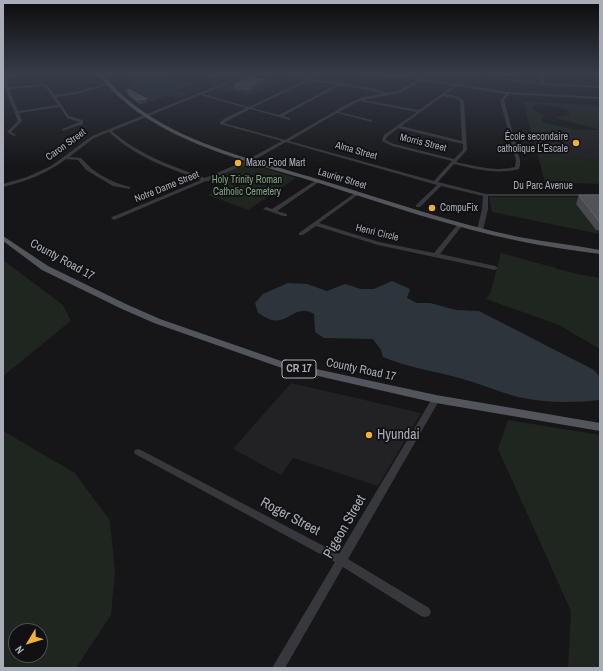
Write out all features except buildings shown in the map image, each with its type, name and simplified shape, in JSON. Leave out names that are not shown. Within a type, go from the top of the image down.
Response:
[{"type":"main road","name":"Laurier Street","points":[[131,105],[172,131],[196,143],[317,182],[480,230],[526,240],[600,252]]},
{"type":"main road","name":"County Road 17","points":[[3,238],[19,251],[45,268],[125,307],[157,321],[282,365],[436,399],[600,426]]},
{"type":"main road","name":"County Road 17","points":[[3,243],[19,251]]},
{"type":"street","points":[[14,105],[20,121],[9,132],[14,135]]},
{"type":"street","name":"Caron Street","points":[[3,186],[40,173],[66,158],[90,138],[170,105]]},
{"type":"street","points":[[240,105],[289,119]]},
{"type":"street","points":[[250,108],[256,105]]},
{"type":"street","points":[[280,116],[300,105]]},
{"type":"street","name":"Notre Dame Street","points":[[114,218],[207,180],[249,160],[286,141],[348,105]]},
{"type":"street","points":[[387,105],[419,111]]},
{"type":"street","name":"Morris Street","points":[[427,105],[385,136],[383,140],[455,162]]},
{"type":"street","points":[[418,206],[465,150],[462,105]]},
{"type":"street","points":[[455,162],[496,170],[510,170],[516,168],[518,160],[503,105]]},
{"type":"street","points":[[17,112],[61,106],[68,117],[82,121],[82,123],[62,130]]},
{"type":"street","name":"Alma Street","points":[[250,108],[226,119],[221,123],[438,184],[486,194]]},
{"type":"street","points":[[336,112],[371,121]]},
{"type":"street","points":[[398,127],[465,143]]},
{"type":"street","points":[[109,130],[131,147],[147,156],[207,180]]},
{"type":"street","points":[[66,158],[79,159],[88,169],[115,185],[128,188]]},
{"type":"street","points":[[273,211],[317,182]]},
{"type":"street","points":[[301,234],[357,194]]},
{"type":"street","points":[[480,230],[485,209],[486,194]]},
{"type":"street","name":"Du Parc Avenue","points":[[486,194],[600,195]]},
{"type":"street","points":[[266,209],[285,215]]},
{"type":"street","name":"Henri Circle","points":[[316,224],[378,244],[495,268]]},
{"type":"street","points":[[436,255],[460,225]]},
{"type":"street","name":"Pigeon Street","points":[[278,668],[436,399]]},
{"type":"street","name":"Roger Street","points":[[138,452],[341,560],[425,612]]},
{"type":"shaded area","name":"École secondaire catholique L'Escale","points":[[549,129],[600,130],[600,164],[597,161],[554,156]]},
{"type":"shaded area","points":[[392,281],[410,289],[407,298],[417,303],[430,303],[456,310],[479,311],[594,370],[600,377],[600,400],[559,402],[518,397],[477,383],[403,364],[383,357],[381,350],[373,339],[324,338],[315,332],[314,314],[308,311],[297,312],[278,320],[266,318],[258,313],[255,303],[263,294],[288,283],[307,284],[327,291],[345,284],[361,289],[374,289]]},
{"type":"shaded area","points":[[291,383],[421,413],[378,486],[293,458],[281,475],[233,449]]},
{"type":"green space","points":[[524,105],[536,105],[533,106],[532,109],[545,116],[542,119],[542,122],[577,130],[581,134],[550,132],[554,156],[597,161],[600,164],[600,184],[545,182]]},
{"type":"green space","points":[[551,105],[600,106],[600,130],[554,117],[570,115],[567,110]]},
{"type":"green space","name":"Holy Trinity Roman Catholic Cemetery","points":[[248,163],[296,178],[248,210],[208,195],[224,186],[209,181]]},
{"type":"green space","points":[[489,197],[600,197],[600,234],[492,212]]},
{"type":"green space","points":[[501,253],[577,274],[600,278],[600,349],[559,325],[486,299],[490,294]]},
{"type":"green space","points":[[3,260],[63,305],[71,321],[3,376]]},
{"type":"green space","points":[[508,420],[600,435],[600,668],[568,668],[571,611],[498,449]]},
{"type":"green space","points":[[3,431],[75,473],[110,521],[115,572],[111,615],[76,668],[3,668]]},
{"type":"place","name":"École secondaire catholique L'Escale","points":[[576,143]]},
{"type":"place","name":"Maxo Food Mart","points":[[238,163]]},
{"type":"place","name":"CompuFix","points":[[432,208]]},
{"type":"place","name":"Hyundai","points":[[369,435]]}]
